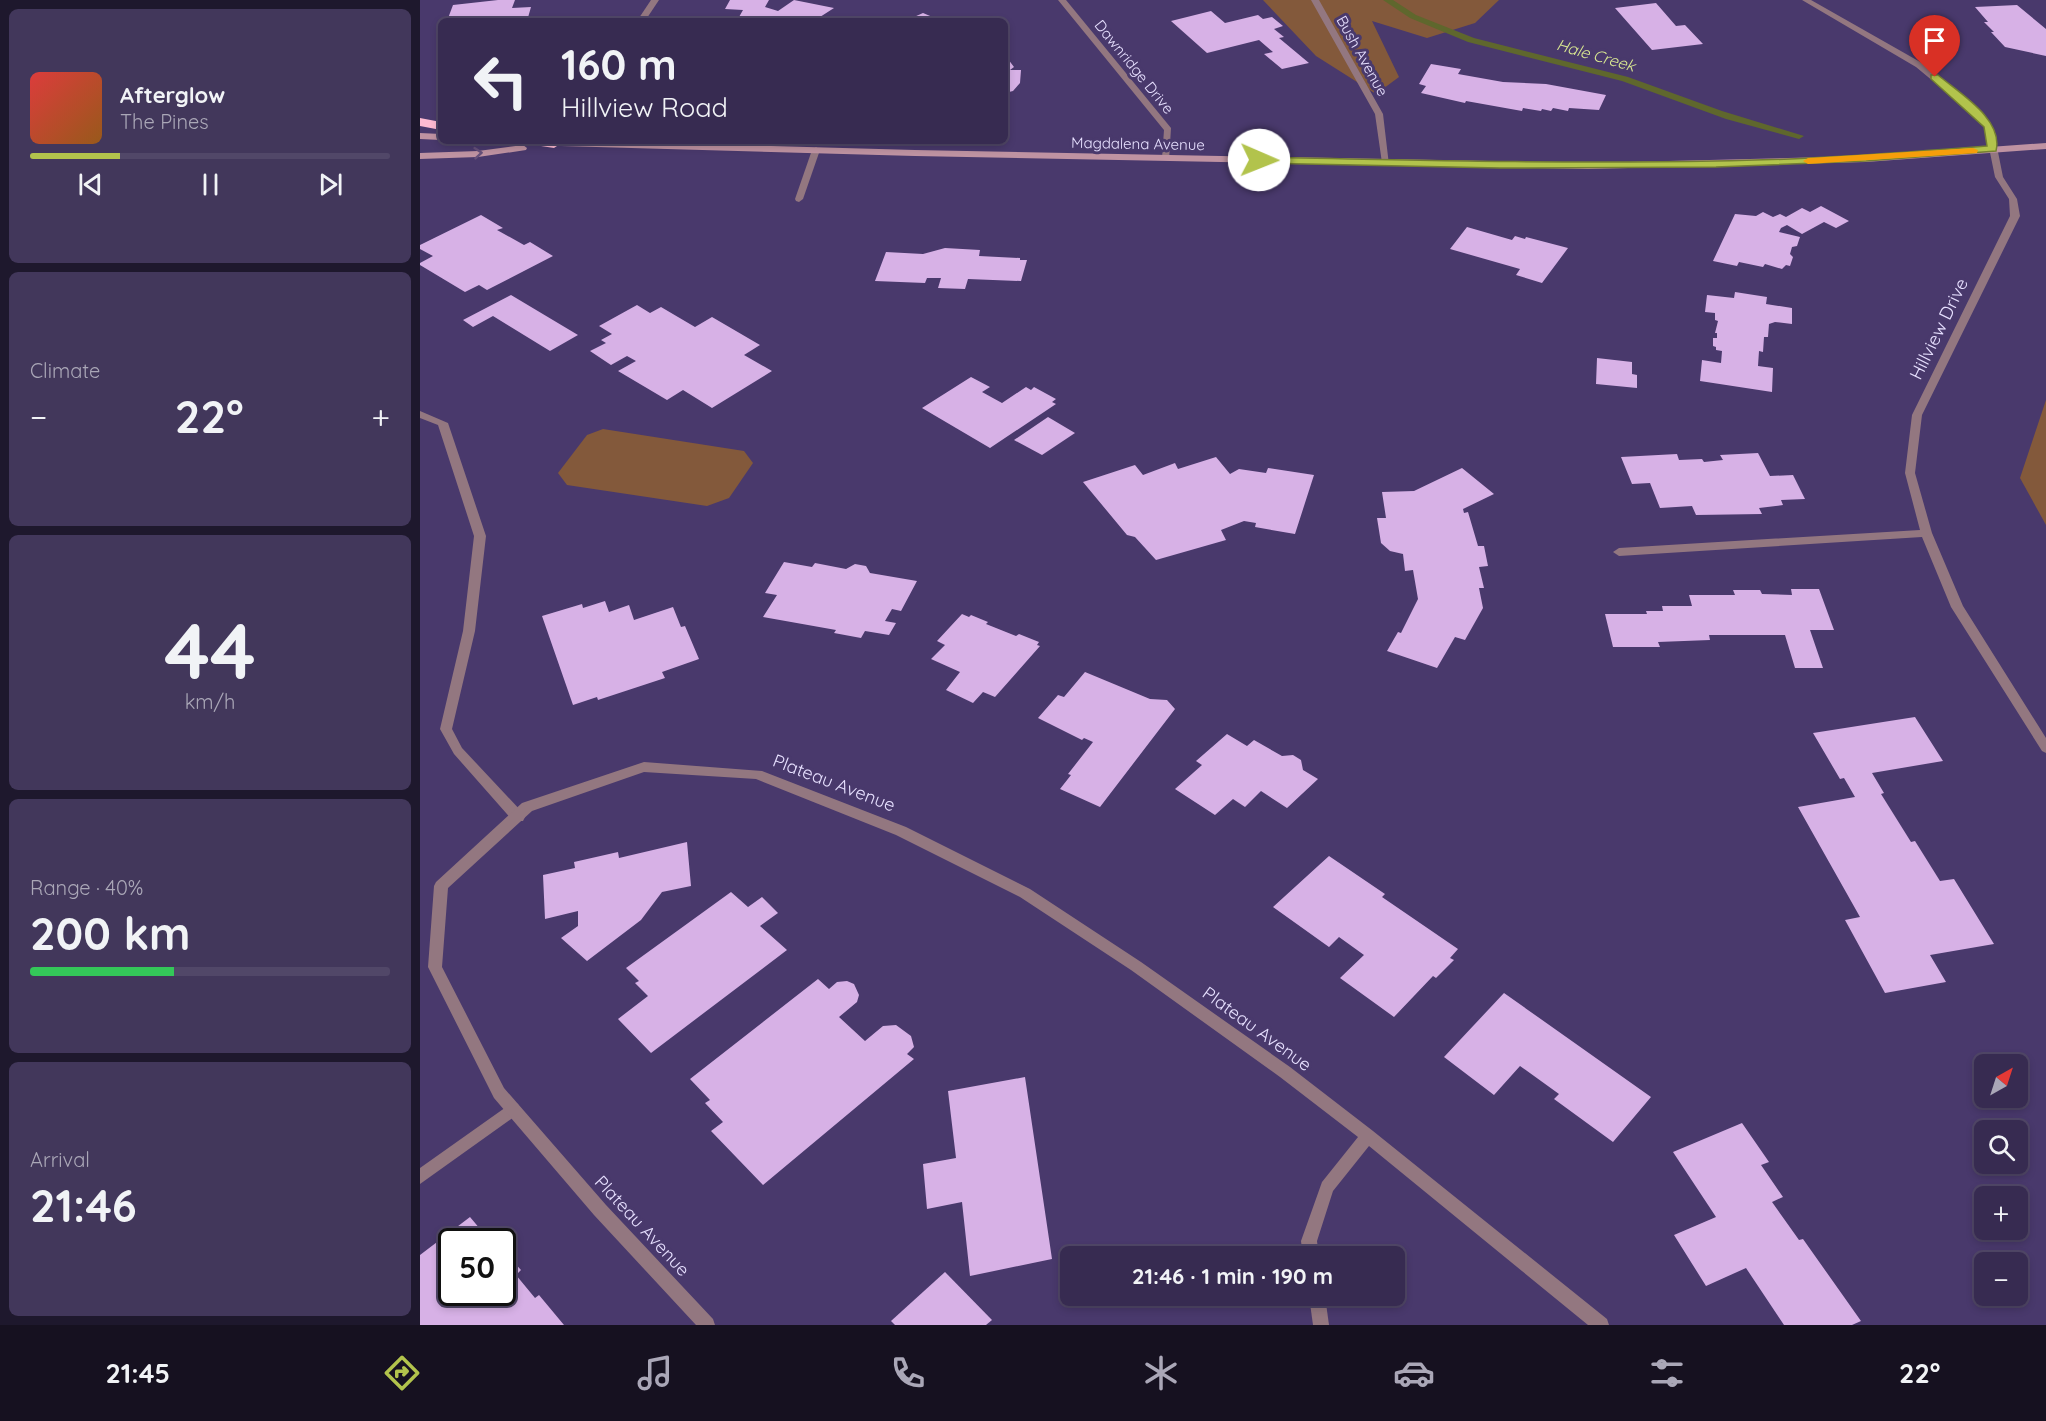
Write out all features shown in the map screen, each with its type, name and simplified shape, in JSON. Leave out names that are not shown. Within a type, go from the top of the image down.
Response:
[{"type":"highway","points":[[420,122],[438,125]]},
{"type":"main road","points":[[420,136],[438,137]]},
{"type":"main road","name":"Magdalena Avenue","points":[[420,156],[478,154],[548,144]]},
{"type":"main road","name":"Magdalena Avenue","points":[[592,144],[1577,166],[1866,159],[2046,146]]},
{"type":"street","points":[[643,18],[654,0]]},
{"type":"street","name":"Dawnridge Drive","points":[[1062,0],[1168,130],[1166,158]]},
{"type":"street","name":"Bush Avenue","points":[[1315,0],[1379,114],[1386,163]]},
{"type":"street","name":"Hillview Drive","points":[[1806,0],[1919,65],[1972,109],[1989,127],[2001,181],[2013,199],[2015,216],[1917,415],[1910,473],[1926,533],[1957,607],[2046,748]]},
{"type":"street","points":[[799,199],[816,150]]},
{"type":"street","points":[[420,414],[443,423],[480,536],[469,631],[446,729],[458,751],[518,818]]},
{"type":"street","points":[[1619,552],[1926,533]]},
{"type":"street","name":"Plateau Avenue","points":[[707,1325],[600,1210],[499,1093],[435,968],[441,886],[518,818],[526,807],[644,767],[757,774],[901,831],[1024,893],[1136,966],[1285,1072],[1368,1136],[1601,1325]]},
{"type":"street","points":[[420,1177],[513,1109]]},
{"type":"street","points":[[1310,1246],[1309,1241],[1327,1187],[1368,1136]]},
{"type":"street","points":[[1318,1306],[1321,1325]]},
{"type":"shaded area","points":[[1263,0],[1499,0],[1475,23],[1427,38],[1372,21],[1399,77],[1376,94],[1316,56]]},
{"type":"shaded area","points":[[2046,400],[2046,525],[2020,478]]},
{"type":"shaded area","points":[[603,429],[744,451],[753,463],[729,498],[707,506],[567,485],[558,473],[587,435]]},
{"type":"building","points":[[515,0],[512,8],[531,7],[528,18],[448,18],[453,5]]},
{"type":"building","points":[[730,0],[769,0],[765,7],[778,11],[794,0],[834,8],[820,17],[824,18],[738,18],[743,10],[725,9]]},
{"type":"building","points":[[1656,3],[1676,26],[1685,25],[1703,44],[1652,50],[1615,8]]},
{"type":"building","points":[[2017,5],[2046,29],[2046,56],[2005,47],[1991,32],[1994,32],[1984,22],[1988,22],[1975,7]]},
{"type":"building","points":[[1211,11],[1225,23],[1258,15],[1263,19],[1272,17],[1283,26],[1274,29],[1284,37],[1279,38],[1309,63],[1282,69],[1264,54],[1273,52],[1259,40],[1207,53],[1171,21]]},
{"type":"building","points":[[923,13],[935,18],[912,18]]},
{"type":"building","points":[[1008,59],[1014,67],[1010,70],[1021,70],[1020,83],[1013,91],[1008,92]]},
{"type":"building","points":[[1431,64],[1461,69],[1458,74],[1503,82],[1546,84],[1606,95],[1599,110],[1569,108],[1568,111],[1553,108],[1551,111],[1542,109],[1541,111],[1523,108],[1522,111],[1466,101],[1465,103],[1421,93],[1426,86],[1419,84]]},
{"type":"building","points":[[1821,206],[1849,221],[1836,228],[1824,222],[1802,234],[1787,225],[1781,228],[1779,232],[1800,237],[1797,246],[1792,247],[1790,254],[1793,257],[1790,266],[1786,265],[1782,269],[1765,264],[1763,267],[1739,262],[1737,266],[1713,261],[1735,214],[1756,216],[1763,212],[1773,217],[1780,214],[1786,217],[1802,208],[1810,212]]},
{"type":"building","points":[[481,215],[503,228],[497,230],[524,245],[530,242],[553,256],[487,290],[479,285],[465,292],[420,265],[433,256],[420,249],[420,245]]},
{"type":"building","points":[[1467,227],[1512,240],[1515,236],[1525,239],[1526,237],[1568,248],[1542,283],[1516,275],[1520,269],[1450,249]]},
{"type":"building","points":[[945,248],[980,250],[979,256],[1027,260],[1021,281],[968,279],[965,289],[938,288],[941,278],[927,278],[925,283],[875,281],[886,252],[923,254]]},
{"type":"building","points":[[1735,292],[1767,297],[1766,304],[1792,308],[1792,324],[1775,322],[1769,324],[1768,337],[1764,337],[1763,352],[1759,351],[1758,366],[1773,368],[1772,392],[1700,381],[1702,360],[1721,363],[1722,351],[1716,350],[1713,346],[1713,338],[1717,338],[1717,333],[1715,333],[1718,321],[1715,320],[1715,313],[1705,312],[1707,295],[1734,298]]},
{"type":"building","points":[[511,295],[578,335],[550,351],[493,316],[473,327],[463,320]]},
{"type":"building","points":[[637,305],[650,313],[661,307],[695,327],[712,317],[760,345],[744,355],[772,371],[712,408],[683,390],[667,400],[618,371],[636,361],[627,356],[611,365],[590,351],[606,343],[601,340],[612,334],[599,326]]},
{"type":"building","points":[[1597,358],[1632,362],[1632,374],[1637,375],[1637,388],[1596,384]]},
{"type":"building","points":[[971,377],[990,387],[982,392],[1002,403],[1026,387],[1031,390],[1034,387],[1056,399],[1052,402],[1056,404],[990,448],[922,408]]},
{"type":"building","points":[[1048,417],[1075,433],[1042,455],[1014,440]]},
{"type":"building","points":[[1758,453],[1770,476],[1793,475],[1805,499],[1781,500],[1783,505],[1759,508],[1762,514],[1696,515],[1692,506],[1660,508],[1650,483],[1632,484],[1621,457],[1677,454],[1679,460],[1702,459],[1704,462],[1723,460],[1720,455]]},
{"type":"building","points":[[1216,457],[1230,474],[1239,469],[1266,473],[1268,468],[1314,475],[1295,534],[1255,527],[1256,523],[1244,521],[1221,530],[1226,540],[1156,560],[1135,537],[1127,535],[1083,482],[1135,465],[1143,475],[1175,463],[1178,469]]},
{"type":"building","points":[[1462,468],[1494,494],[1463,509],[1464,513],[1468,512],[1478,546],[1484,546],[1488,566],[1479,567],[1484,588],[1479,588],[1483,608],[1465,640],[1455,637],[1437,668],[1387,651],[1398,632],[1401,633],[1418,599],[1413,570],[1405,571],[1403,554],[1390,551],[1381,543],[1377,518],[1386,518],[1382,492],[1414,491]]},
{"type":"building","points":[[784,562],[812,567],[815,563],[846,569],[855,564],[866,566],[870,573],[917,581],[901,611],[892,609],[885,621],[896,623],[889,635],[865,631],[861,638],[834,633],[836,630],[763,617],[777,595],[765,593]]},
{"type":"building","points":[[1791,589],[1819,589],[1834,630],[1810,630],[1823,668],[1795,668],[1785,635],[1709,635],[1710,640],[1658,642],[1660,647],[1613,647],[1605,614],[1647,614],[1646,611],[1663,611],[1662,606],[1692,606],[1689,595],[1735,595],[1733,590],[1760,590],[1762,594],[1792,595]]},
{"type":"building","points":[[605,601],[609,612],[629,605],[634,620],[673,607],[681,627],[685,626],[699,659],[662,672],[665,678],[598,700],[597,697],[573,705],[542,616],[582,604],[583,608]]},
{"type":"building","points":[[962,614],[969,617],[971,615],[988,622],[986,624],[1016,636],[1019,634],[1039,642],[1037,645],[1040,646],[995,697],[983,692],[973,703],[946,690],[960,672],[931,659],[945,645],[937,641]]},
{"type":"building","points":[[1085,672],[1150,699],[1167,700],[1175,709],[1100,807],[1060,789],[1071,775],[1068,774],[1093,742],[1084,738],[1082,740],[1038,718],[1058,695],[1064,697]]},
{"type":"building","points":[[1915,717],[1943,761],[1872,773],[1884,793],[1881,794],[1911,842],[1915,841],[1940,881],[1954,879],[1994,944],[1930,955],[1946,982],[1885,993],[1845,920],[1860,917],[1798,807],[1855,797],[1844,778],[1840,779],[1813,733]]},
{"type":"building","points":[[1227,734],[1247,746],[1254,740],[1282,756],[1293,755],[1301,760],[1303,770],[1318,779],[1287,808],[1261,791],[1245,807],[1233,799],[1215,815],[1175,789],[1202,765],[1196,761]]},
{"type":"building","points":[[687,842],[691,886],[662,892],[641,920],[587,961],[561,938],[578,926],[578,911],[545,919],[543,875],[575,868],[574,862],[618,852],[619,858]]},
{"type":"building","points":[[1329,856],[1385,894],[1382,897],[1458,949],[1450,958],[1454,960],[1436,978],[1433,976],[1394,1017],[1340,978],[1364,955],[1339,937],[1329,947],[1273,907]]},
{"type":"building","points":[[731,892],[748,907],[762,897],[778,913],[760,926],[787,950],[651,1053],[618,1019],[648,996],[635,983],[639,981],[626,968]]},
{"type":"building","points":[[818,979],[829,989],[837,982],[847,981],[854,984],[859,995],[857,1002],[839,1017],[865,1041],[883,1026],[896,1025],[911,1036],[914,1047],[907,1054],[914,1059],[763,1185],[711,1131],[723,1122],[705,1103],[710,1100],[690,1079]]},
{"type":"building","points":[[1504,993],[1651,1097],[1613,1142],[1554,1099],[1559,1094],[1520,1066],[1494,1095],[1444,1057]]},
{"type":"building","points":[[1025,1077],[1052,1259],[970,1276],[962,1202],[927,1209],[923,1164],[956,1158],[948,1091]]},
{"type":"building","points":[[1742,1123],[1769,1162],[1761,1165],[1783,1197],[1772,1202],[1799,1240],[1803,1239],[1861,1321],[1852,1325],[1784,1325],[1746,1268],[1706,1286],[1674,1235],[1716,1217],[1673,1152]]},
{"type":"building","points":[[470,1217],[479,1228],[456,1228]]},
{"type":"building","points":[[438,1241],[438,1306],[516,1306],[516,1275],[535,1298],[539,1295],[564,1325],[420,1325],[420,1255]]},
{"type":"building","points":[[516,1264],[521,1270],[516,1275]]},
{"type":"building","points":[[945,1272],[992,1320],[986,1325],[895,1325],[891,1321]]},
{"type":"waterway","name":"Hale Creek","points":[[1387,0],[1441,30],[1471,40],[1596,70],[1730,117],[1799,136]]},
{"type":"slow traffic","points":[[1808,161],[1866,159],[1973,150]]},
{"type":"route","points":[[1259,160],[1588,166],[1866,159],[1993,149],[1989,127],[1935,77]]}]
